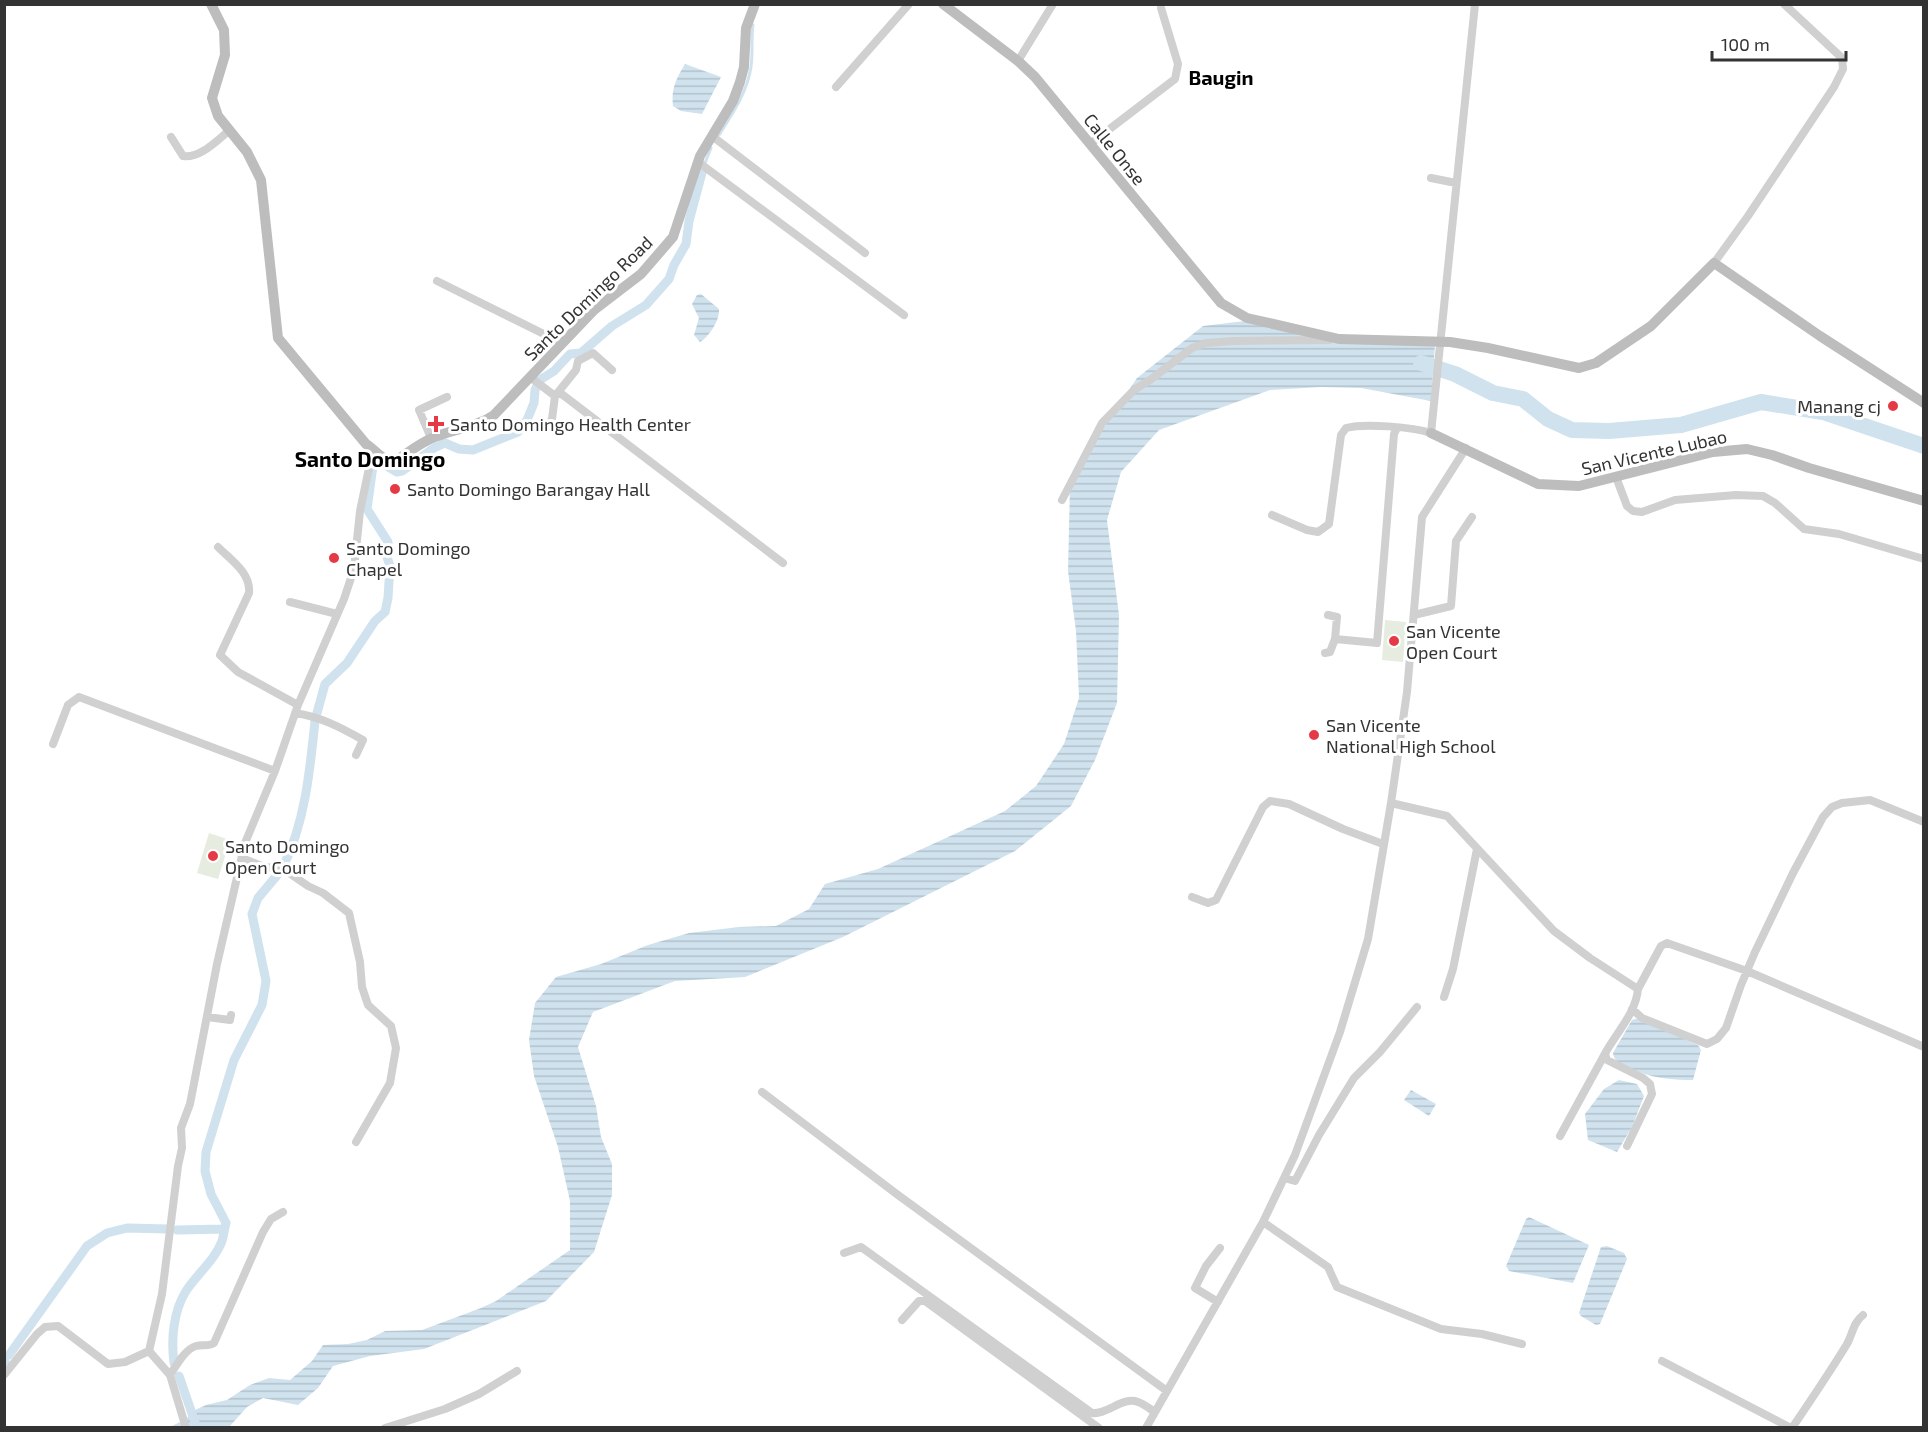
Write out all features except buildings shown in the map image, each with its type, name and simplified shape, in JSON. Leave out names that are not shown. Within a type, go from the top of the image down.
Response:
[{"type":"street","name":"Santo Domingo Road","points":[[211,4],[224,30],[225,55],[212,98],[218,116],[247,152],[261,180],[278,338],[366,444],[381,457],[391,461],[398,460],[431,438],[456,428],[483,422],[494,415],[536,381],[562,342],[594,310],[641,274],[673,237],[704,147],[733,101],[740,82],[744,67],[746,28],[755,4]]},
{"type":"street","points":[[836,87],[909,4]]},
{"type":"street","name":"Calle Onse","points":[[943,4],[1018,61],[1052,97],[1221,303],[1254,320],[1340,339],[1441,342],[1488,348],[1579,368],[1596,363],[1651,326],[1714,263]]},
{"type":"street","points":[[1018,61],[1053,4]]},
{"type":"street","points":[[1431,433],[1475,4]]},
{"type":"street","points":[[1784,4],[1842,58],[1843,69],[1821,107],[1714,263],[1923,403]]},
{"type":"street","points":[[1090,144],[1175,79],[1178,64],[1161,8]]},
{"type":"street","points":[[171,137],[183,156],[190,157],[198,154],[230,130]]},
{"type":"street","points":[[712,136],[865,254]]},
{"type":"street","points":[[698,162],[904,315]]},
{"type":"street","points":[[1431,178],[1456,183]]},
{"type":"street","points":[[437,280],[562,342]]},
{"type":"street","points":[[1062,500],[1102,423],[1134,390],[1192,348],[1234,341],[1340,339]]},
{"type":"street","points":[[548,425],[552,419],[557,394],[576,370],[578,361],[593,353],[612,370]]},
{"type":"street","points":[[536,381],[557,394],[783,563]]},
{"type":"street","points":[[431,438],[419,410],[447,397]]},
{"type":"street","name":"San Vicente Lubao","points":[[1272,515],[1306,530],[1318,532],[1329,524],[1341,435],[1346,428],[1357,425],[1420,429],[1466,448],[1538,484],[1579,486],[1713,452],[1747,449],[1772,454],[1809,468],[1923,501]]},
{"type":"street","points":[[1335,639],[1377,643],[1394,434],[1397,428]]},
{"type":"street","points":[[1146,1428],[1263,1222],[1295,1155],[1340,1032],[1368,939],[1391,803],[1407,692],[1422,517],[1466,448]]},
{"type":"street","points":[[149,1351],[164,1278],[182,1148],[181,1128],[190,1104],[217,964],[245,843],[275,771],[296,709],[354,569],[360,511],[373,449]]},
{"type":"street","points":[[1616,477],[1627,506],[1633,511],[1642,512],[1675,500],[1736,495],[1763,496],[1775,503],[1804,529],[1854,538],[1923,559]]},
{"type":"street","points":[[1414,615],[1451,606],[1456,541],[1472,517]]},
{"type":"street","points":[[218,547],[248,577],[250,585],[249,593],[220,655],[238,672],[296,709],[338,725],[363,740],[356,755]]},
{"type":"street","points":[[290,602],[337,614]]},
{"type":"street","points":[[1325,653],[1330,652],[1335,639],[1337,617],[1328,615]]},
{"type":"street","points":[[53,744],[68,705],[79,697],[275,771]]},
{"type":"street","points":[[1632,1009],[1642,1018],[1707,1044],[1717,1039],[1726,1028],[1747,971],[1799,863],[1823,817],[1832,807],[1842,803],[1870,800],[1923,822]]},
{"type":"street","points":[[1191,897],[1208,903],[1216,900],[1263,807],[1270,801],[1289,804],[1343,829],[1383,843]]},
{"type":"street","points":[[1391,803],[1447,816],[1554,931],[1638,989]]},
{"type":"street","points":[[1444,997],[1453,969],[1477,849]]},
{"type":"street","points":[[242,858],[264,867],[280,868],[323,893],[349,913],[360,962],[362,987],[368,1005],[390,1026],[396,1048],[390,1083],[356,1142]]},
{"type":"street","points":[[1560,1136],[1632,1009],[1638,989],[1662,946],[1667,943],[1747,971],[1923,1047]]},
{"type":"street","points":[[1284,1178],[1296,1181],[1319,1135],[1354,1078],[1380,1052],[1417,1006]]},
{"type":"street","points":[[207,1017],[230,1020],[231,1015]]},
{"type":"street","points":[[1605,1054],[1607,1060],[1643,1078],[1650,1084],[1652,1094],[1627,1146]]},
{"type":"street","points":[[762,1092],[898,1196],[1167,1391]]},
{"type":"street","points":[[170,1375],[190,1349],[214,1343],[263,1232],[271,1219],[283,1212]]},
{"type":"street","points":[[1263,1222],[1328,1267],[1337,1287],[1441,1329],[1482,1334],[1522,1344]]},
{"type":"street","points":[[844,1253],[861,1247],[1092,1413],[1097,1414],[1124,1403],[1136,1401],[1155,1412]]},
{"type":"street","points":[[1218,1302],[1195,1288],[1206,1266],[1220,1248]]},
{"type":"street","points":[[902,1320],[919,1301],[925,1300],[1099,1428]]},
{"type":"street","points":[[1662,1361],[1792,1428],[1849,1340],[1857,1320],[1863,1315]]},
{"type":"street","points":[[4,1375],[45,1327],[58,1326],[108,1364],[125,1362],[149,1351]]},
{"type":"street","points":[[149,1351],[170,1375],[186,1428]]},
{"type":"street","points":[[385,1428],[445,1409],[479,1394],[518,1371]]},
{"type":"shaded area","name":"San Vicente Open Court","points":[[1385,620],[1406,622],[1403,662],[1382,660]]},
{"type":"shaded area","name":"Santo Domingo Open Court","points":[[209,833],[230,840],[218,879],[197,873]]},
{"type":"water","points":[[685,64],[721,77],[702,114],[681,111],[673,106],[675,84]]},
{"type":"water","points":[[701,294],[719,309],[719,313],[713,328],[700,342],[694,335],[699,318],[692,304],[697,295]]},
{"type":"water","points":[[1245,321],[1289,330],[1435,344],[1431,401],[1361,388],[1321,387],[1270,390],[1159,430],[1121,472],[1107,520],[1119,615],[1117,703],[1095,760],[1071,806],[1015,851],[843,937],[745,977],[675,981],[593,1012],[578,1047],[596,1106],[601,1137],[612,1164],[612,1195],[594,1252],[546,1301],[424,1349],[370,1356],[333,1366],[318,1388],[298,1405],[263,1398],[247,1407],[229,1427],[168,1428],[186,1419],[195,1410],[227,1400],[250,1385],[269,1378],[290,1380],[312,1361],[323,1345],[348,1344],[367,1340],[385,1331],[422,1330],[481,1308],[496,1301],[570,1250],[570,1201],[558,1147],[534,1076],[529,1040],[535,1003],[556,977],[689,933],[739,927],[776,926],[809,909],[825,884],[878,869],[1005,811],[1036,786],[1064,744],[1079,698],[1076,631],[1068,571],[1070,485],[1094,442],[1137,378],[1203,326]]},
{"type":"water","points":[[1640,1019],[1698,1045],[1701,1050],[1693,1080],[1653,1076],[1616,1061],[1613,1053],[1632,1020]]},
{"type":"water","points":[[1619,1080],[1637,1084],[1644,1096],[1632,1127],[1617,1152],[1588,1140],[1585,1114],[1604,1089]]},
{"type":"water","points":[[1411,1090],[1436,1104],[1429,1116],[1404,1100]]},
{"type":"water","points":[[1529,1217],[1589,1245],[1573,1283],[1509,1271],[1506,1266],[1526,1219]]},
{"type":"water","points":[[1607,1246],[1624,1253],[1627,1259],[1600,1324],[1596,1325],[1579,1313],[1601,1247]]},
{"type":"waterway","points":[[719,135],[738,103],[749,77],[752,62],[753,25]]},
{"type":"waterway","points":[[705,163],[711,148]]},
{"type":"waterway","points":[[317,713],[325,684],[347,663],[375,621],[385,612],[390,566],[387,557],[388,542],[367,509],[373,466],[380,462],[397,472],[402,471],[434,448],[445,443],[459,449],[473,450],[518,432],[527,420],[540,380],[554,371],[570,354],[581,353],[612,326],[646,305],[669,279],[686,244],[689,221],[703,169]]},
{"type":"waterway","points":[[1421,363],[1455,374],[1493,393],[1523,399],[1548,419],[1572,430],[1609,431],[1681,425],[1761,402],[1823,412],[1924,446]]},
{"type":"waterway","points":[[283,867],[297,833],[308,777],[315,721]]},
{"type":"waterway","points":[[174,1363],[173,1336],[178,1308],[186,1291],[219,1248],[226,1223],[211,1194],[205,1171],[206,1152],[234,1060],[262,1005],[266,981],[252,914],[258,898],[279,873]]},
{"type":"waterway","points":[[9,1355],[87,1246],[107,1233],[127,1228],[168,1229]]},
{"type":"waterway","points":[[177,1230],[224,1229]]},
{"type":"waterway","points":[[179,1376],[197,1428]]},
{"type":"place","name":"Manang cj","points":[[1893,406]]},
{"type":"place","name":"Santo Domingo Health Center","points":[[436,424]]},
{"type":"place","name":"Santo Domingo Barangay Hall","points":[[395,489]]},
{"type":"place","name":"Santo Domingo Chapel","points":[[334,558]]},
{"type":"place","name":"San Vicente Open Court","points":[[1394,641]]},
{"type":"place","name":"San Vicente National High School","points":[[1314,735]]},
{"type":"place","name":"Santo Domingo Open Court","points":[[213,856]]},
{"type":"district","name":"Baugin","points":[[1221,77]]},
{"type":"district","name":"Santo Domingo","points":[[370,458]]}]
